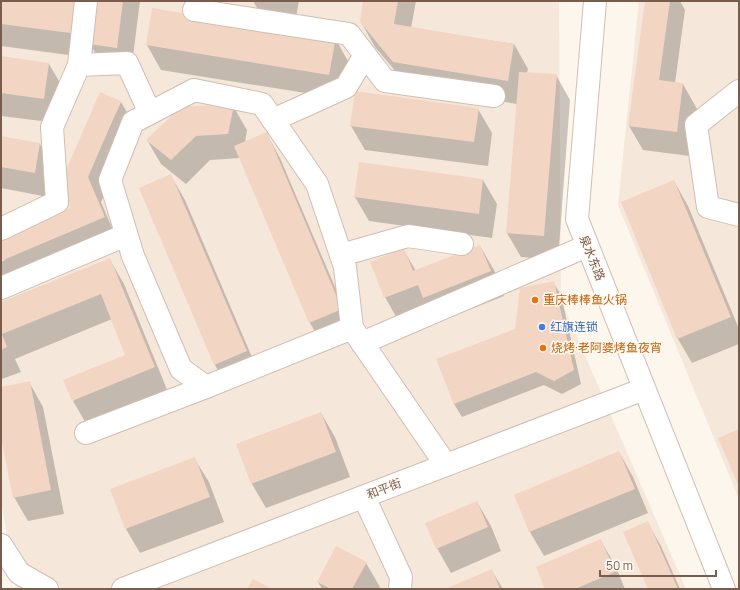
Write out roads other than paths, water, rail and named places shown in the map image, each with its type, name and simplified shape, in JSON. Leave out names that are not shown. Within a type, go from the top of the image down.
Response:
[{"type":"street","points":[[1,229],[57,202],[52,127],[79,65],[86,1]]},
{"type":"street","name":"泉水东路","points":[[595,1],[576,219],[724,589]]},
{"type":"street","points":[[194,10],[349,34],[385,81],[494,96]]},
{"type":"street","points":[[273,120],[346,87],[365,55]]},
{"type":"street","points":[[79,65],[127,64],[150,113]]},
{"type":"street","points":[[206,387],[181,369],[133,256],[110,180],[133,122],[194,90],[262,104],[317,184],[346,267],[357,335],[446,465]]},
{"type":"street","points":[[739,91],[696,125],[708,207],[739,215]]},
{"type":"street","points":[[1,288],[126,235]]},
{"type":"street","points":[[342,255],[408,236],[462,244]]},
{"type":"street","points":[[86,433],[206,387],[357,335],[587,246]]},
{"type":"street","name":"和平街","points":[[123,589],[644,389]]},
{"type":"street","points":[[364,497],[401,577],[400,589]]},
{"type":"street","points":[[1,545],[19,573],[48,589]]},
{"type":"place","name":"重庆棒棒鱼火锅","points":[[535,300]]},
{"type":"place","name":"红旗连锁","points":[[542,327]]},
{"type":"place","name":"烧烤·老阿婆烤鱼夜宵","points":[[543,348]]}]
